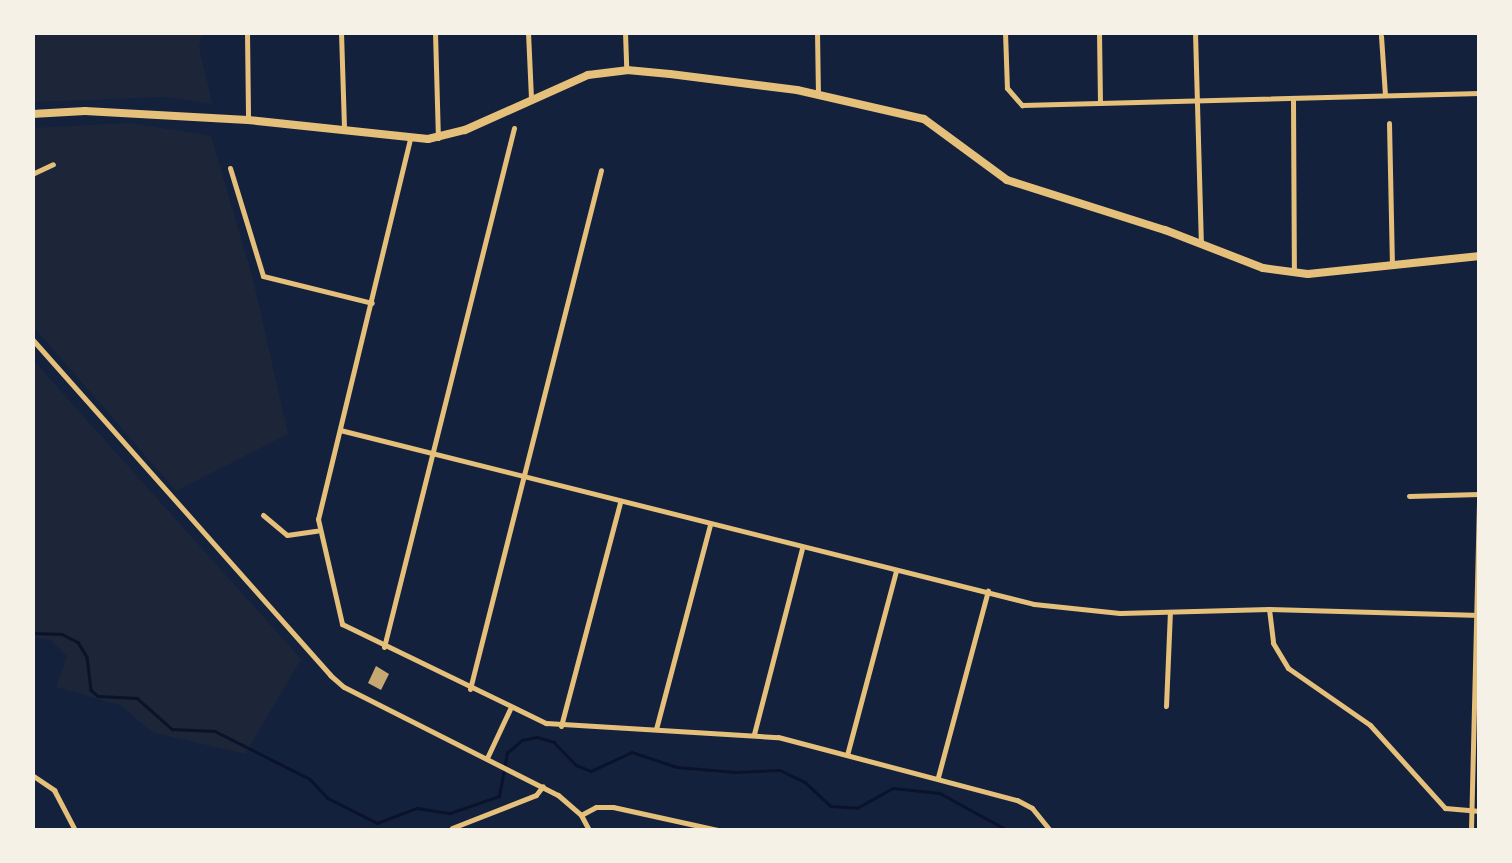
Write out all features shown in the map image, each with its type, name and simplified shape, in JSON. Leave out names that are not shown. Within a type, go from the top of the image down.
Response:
[{"type":"main road","points":[[32,114],[85,112],[248,120],[410,139],[438,138],[582,77],[626,70],[818,94],[924,118],[1007,180],[1262,268],[1294,274],[1480,256]]},
{"type":"street","points":[[247,32],[248,120]]},
{"type":"street","points":[[341,32],[344,132]]},
{"type":"street","points":[[435,32],[438,138]]},
{"type":"street","points":[[528,32],[531,100]]},
{"type":"street","points":[[625,32],[626,70]]},
{"type":"street","points":[[816,32],[818,94]]},
{"type":"street","points":[[1005,32],[1007,88],[1018,104],[1480,93]]},
{"type":"street","points":[[1099,32],[1100,103]]},
{"type":"street","points":[[1195,32],[1201,245]]},
{"type":"street","points":[[1381,36],[1385,96]]},
{"type":"street","points":[[1293,99],[1294,274]]},
{"type":"street","points":[[1390,123],[1392,263]]},
{"type":"street","points":[[384,647],[514,128]]},
{"type":"street","points":[[410,139],[318,530],[340,621],[510,709],[561,726],[754,734],[938,777],[1026,804],[1050,830]]},
{"type":"street","points":[[32,174],[53,164]]},
{"type":"street","points":[[230,168],[263,276],[372,303]]},
{"type":"street","points":[[470,689],[600,170]]},
{"type":"street","points":[[32,339],[330,676],[344,687],[543,786],[581,815],[589,830]]},
{"type":"street","points":[[340,430],[1042,605],[1120,613],[1269,609],[1361,615],[1479,615]]},
{"type":"street","points":[[1471,830],[1480,451]]},
{"type":"street","points":[[1409,496],[1479,494]]},
{"type":"street","points":[[561,726],[620,502]]},
{"type":"street","points":[[263,515],[287,535],[318,530]]},
{"type":"street","points":[[656,729],[710,524]]},
{"type":"street","points":[[754,734],[802,548]]},
{"type":"street","points":[[846,755],[896,571]]},
{"type":"street","points":[[938,777],[988,591]]},
{"type":"street","points":[[1269,609],[1273,642],[1288,668],[1370,725],[1444,808],[1480,811]]},
{"type":"street","points":[[1166,706],[1170,612]]},
{"type":"street","points":[[490,759],[510,709]]},
{"type":"street","points":[[32,776],[54,790],[75,830]]},
{"type":"street","points":[[452,828],[536,795],[543,786]]},
{"type":"street","points":[[581,815],[596,807],[613,807],[718,830]]},
{"type":"shaded area","points":[[33,32],[202,33],[199,47],[212,104],[166,97],[33,102]]},
{"type":"shaded area","points":[[130,123],[211,136],[253,279],[288,434],[176,491],[33,326],[32,128]]},
{"type":"shaded area","points":[[32,359],[301,659],[245,754],[152,732],[120,705],[56,687],[67,656],[51,640],[33,638]]},
{"type":"building","points":[[376,666],[389,674],[381,690],[368,683]]},
{"type":"waterway","points":[[32,633],[62,634],[78,642],[87,657],[91,690],[98,696],[137,698],[172,729],[215,731],[310,779],[328,798],[377,823],[417,808],[450,813],[499,796],[507,753],[522,740],[537,737],[554,742],[576,765],[591,771],[632,752],[677,767],[735,772],[780,770],[805,782],[831,806],[857,808],[893,788],[940,793],[1007,830]]}]
